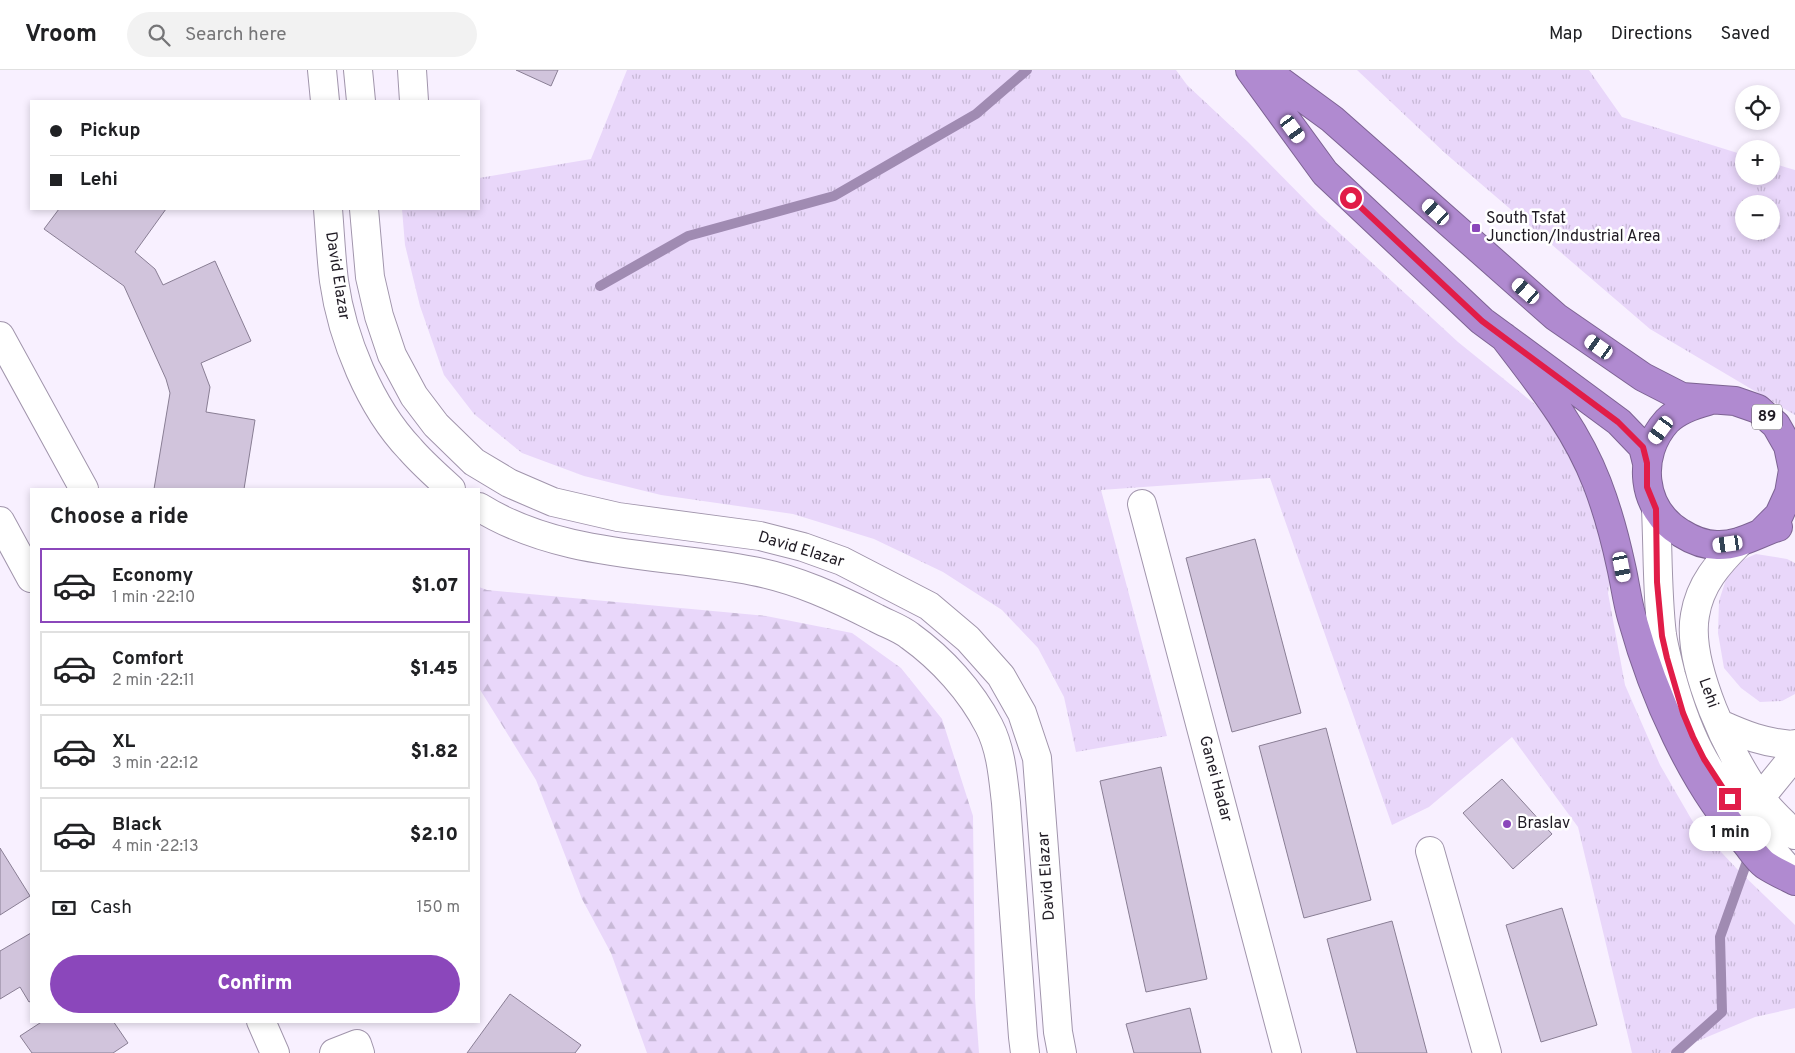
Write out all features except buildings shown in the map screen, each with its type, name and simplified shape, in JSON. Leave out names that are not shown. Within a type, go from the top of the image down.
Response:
[{"type":"highway","name":"89","points":[[1250,70],[1325,173],[1482,321],[1618,422],[1643,447],[1647,463],[1647,487],[1656,509],[1672,528],[1692,540],[1716,545],[1751,537],[1795,522]]},
{"type":"highway","name":"89","points":[[1265,70],[1332,119],[1556,317],[1643,377],[1682,397],[1736,401],[1758,409],[1776,425],[1788,446],[1794,471],[1790,493],[1779,515],[1751,537]]},
{"type":"highway","points":[[1504,336],[1561,412],[1588,462],[1616,543],[1631,616],[1638,637],[1662,705],[1690,762],[1734,831],[1765,865],[1795,881]]},
{"type":"highway","name":"89","points":[[1647,463],[1654,440],[1668,420],[1688,406],[1711,400]]},
{"type":"street","points":[[322,70],[325,100]]},
{"type":"street","points":[[358,70],[361,100]]},
{"type":"street","points":[[412,70],[414,100]]},
{"type":"street","name":"David Elazar","points":[[328,210],[335,282],[344,326],[360,369],[383,415],[409,449],[450,488]]},
{"type":"street","name":"David Elazar","points":[[364,210],[370,277],[379,316],[392,355],[414,396],[436,425],[474,462],[509,483],[553,502],[618,518],[760,536],[803,547],[842,561],[929,606],[968,639],[1001,676],[1022,713],[1037,758],[1058,1032],[1062,1053]]},
{"type":"street","points":[[0,336],[83,488]]},
{"type":"street","name":"Ganei Hadar","points":[[1142,504],[1287,1053]]},
{"type":"street","name":"David Elazar","points":[[480,507],[492,515],[542,536],[611,552],[753,571],[792,581],[828,594],[909,635],[943,664],[972,697],[990,728],[1002,766],[1022,1037],[1025,1053]]},
{"type":"street","name":"Lehi","points":[[1656,509],[1657,582],[1662,636],[1683,713],[1704,759],[1721,788],[1795,877]]},
{"type":"street","points":[[0,521],[30,576]]},
{"type":"street","name":"Lehi","points":[[1751,537],[1716,566],[1698,602],[1694,617],[1696,659],[1720,724],[1737,761],[1760,798],[1792,826]]},
{"type":"street","points":[[1720,724],[1767,743],[1795,744]]},
{"type":"street","points":[[1792,826],[1756,831],[1760,798],[1795,755]]},
{"type":"street","points":[[1430,851],[1487,1053]]},
{"type":"street","points":[[262,1023],[276,1053]]},
{"type":"street","points":[[334,1053],[357,1044],[360,1053]]},
{"type":"green space","points":[[627,70],[1176,70],[1187,85],[1248,142],[1320,215],[1458,342],[1574,436],[1615,541],[1608,593],[1625,685],[1660,765],[1693,822],[1737,869],[1795,925],[1795,1008],[1755,1017],[1669,1053],[1632,1053],[1578,827],[1512,737],[1429,807],[1392,825],[1270,478],[1101,490],[1167,736],[1076,752],[1064,697],[1038,648],[1002,610],[943,572],[874,539],[793,514],[661,495],[584,476],[522,453],[474,414],[444,375],[420,306],[405,245],[402,210],[480,210],[480,178],[591,159]]},
{"type":"green space","points":[[1357,70],[1589,70],[1622,117],[1735,152],[1735,185],[1780,185],[1780,166],[1795,170],[1795,415],[1650,329],[1445,153]]},
{"type":"green space","points":[[1756,554],[1787,559],[1795,563],[1795,694],[1782,701],[1760,702],[1741,688],[1724,668],[1718,633],[1719,601],[1728,573],[1740,561]]},
{"type":"green space","points":[[480,587],[487,590],[766,616],[852,633],[901,668],[942,719],[973,816],[975,998],[979,1053],[647,1053],[611,953],[582,899],[536,780],[480,690]]},
{"type":"waterway","points":[[600,286],[688,236],[834,196],[976,114],[1027,70]]},
{"type":"waterway","points":[[1676,1053],[1722,1012],[1720,937],[1750,853]]},
{"type":"place","name":"South Tsfat Junction/Industrial Area","points":[[1476,228]]},
{"type":"place","name":"Braslav","points":[[1507,824]]},
{"type":"route","points":[[1351,198],[1482,321],[1618,422],[1643,447],[1647,463],[1647,487],[1656,509],[1658,543],[1657,582],[1662,636],[1667,658],[1683,713],[1693,737],[1721,788],[1730,799]]}]
